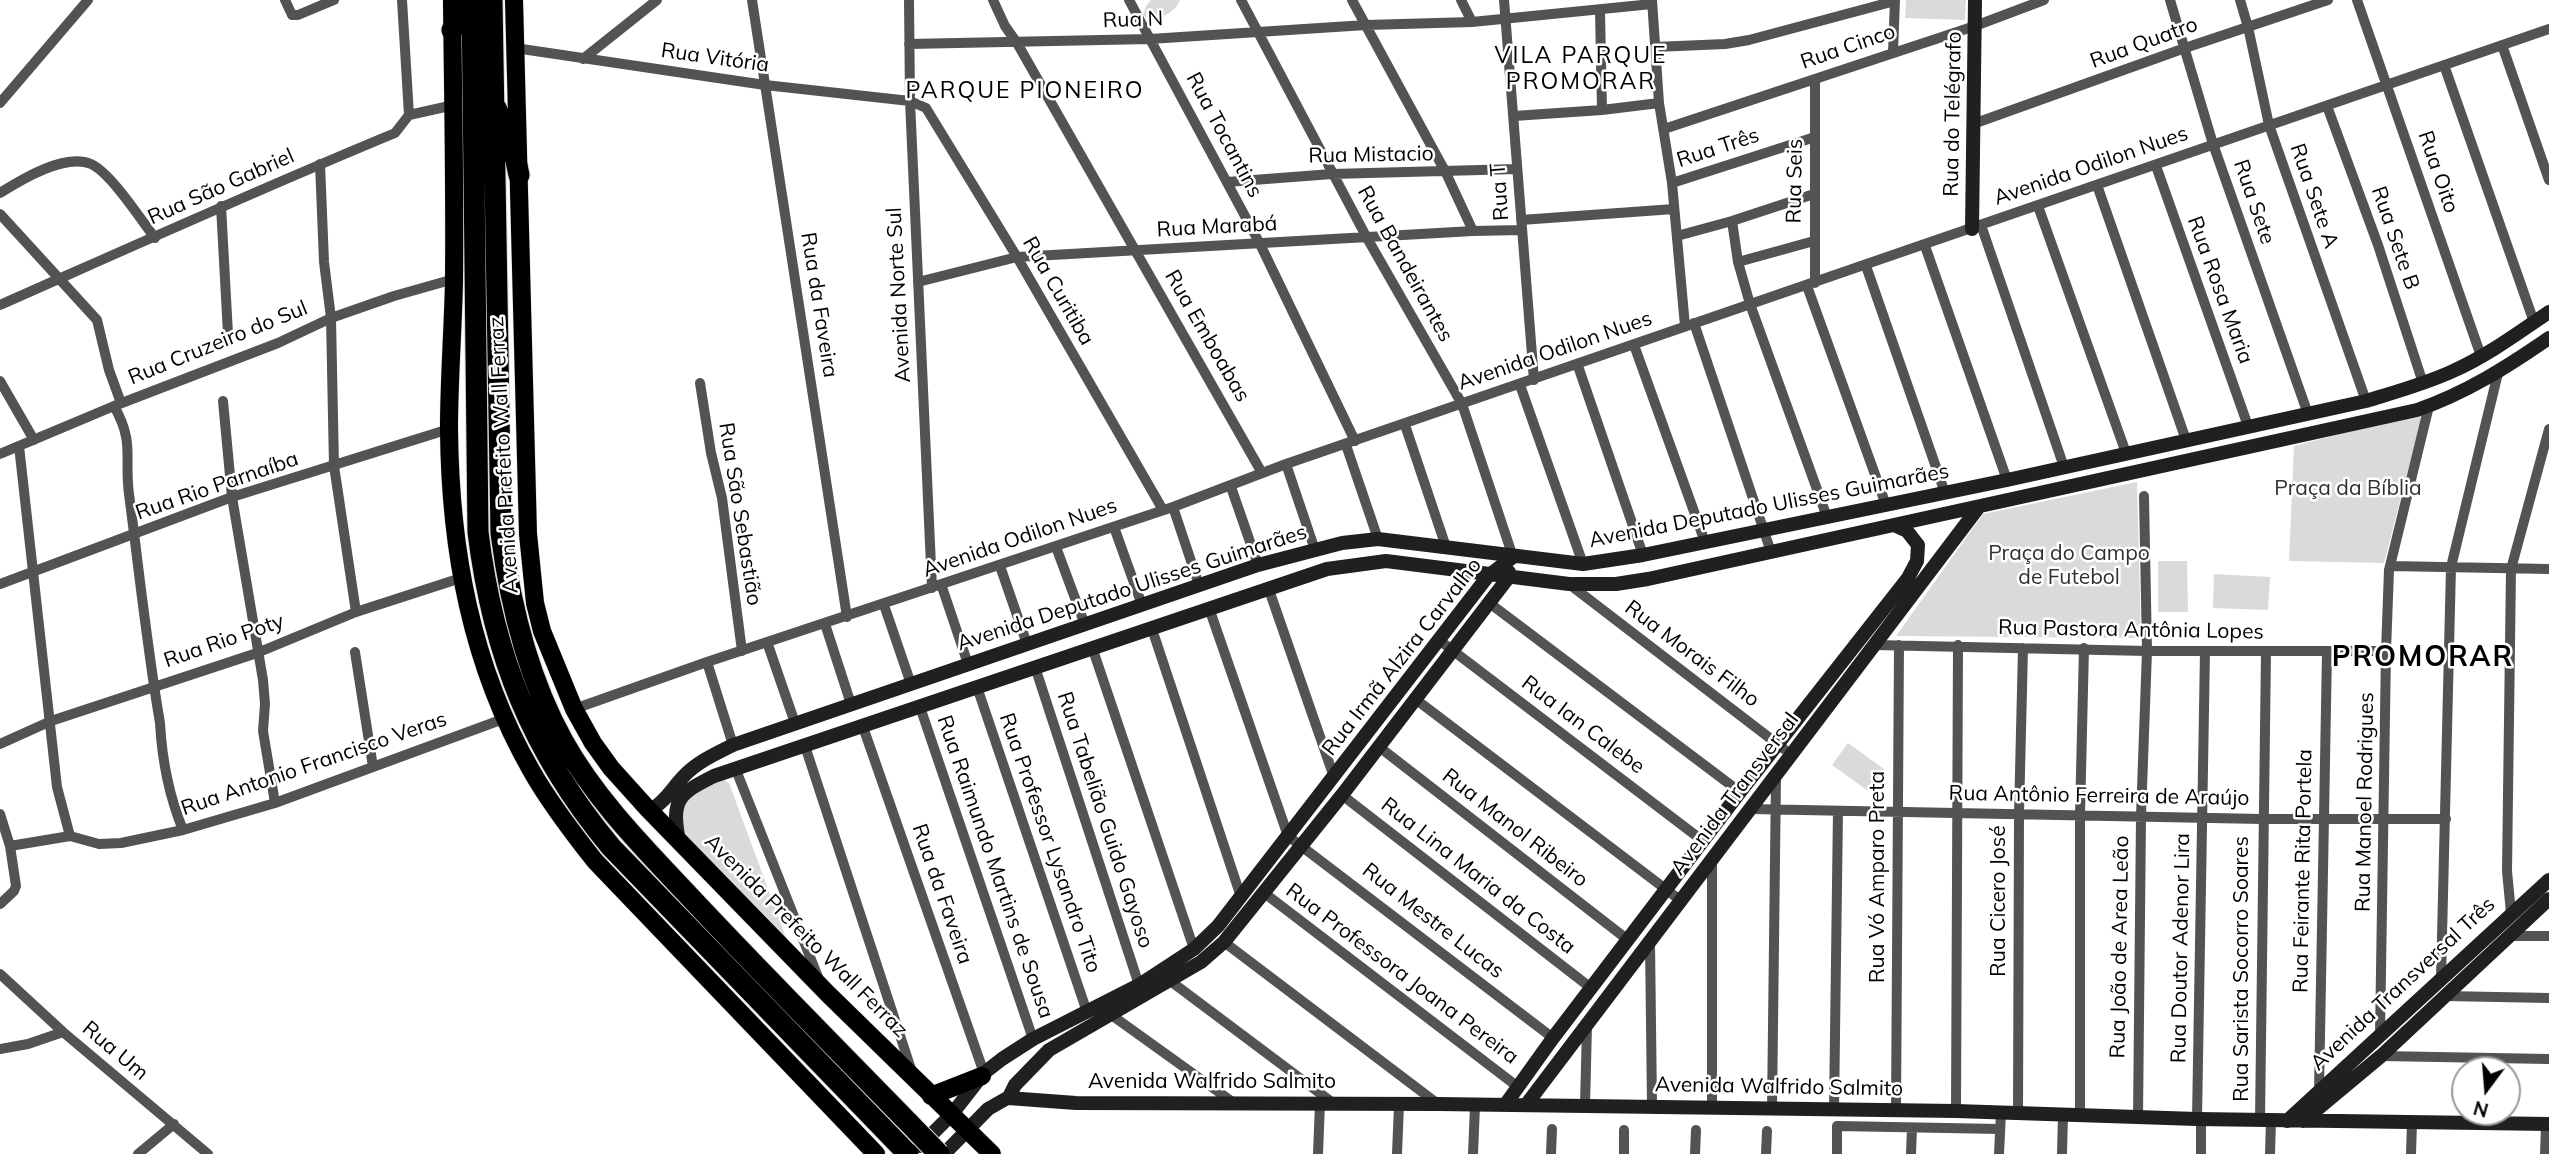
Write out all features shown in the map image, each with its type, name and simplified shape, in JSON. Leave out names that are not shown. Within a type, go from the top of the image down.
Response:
[{"type":"highway","points":[[452,30],[472,0]]},
{"type":"highway","name":"Avenida Prefeito Wall Ferraz","points":[[472,0],[478,532],[488,599],[506,663],[541,748],[584,815],[611,847],[910,1154]]},
{"type":"highway","name":"Avenida Prefeito Wall Ferraz","points":[[492,0],[501,533],[513,605],[528,657],[548,710],[562,740],[583,774],[628,832],[941,1154]]},
{"type":"highway","points":[[493,103],[512,142],[519,175]]},
{"type":"main road","name":"Avenida Prefeito Wall Ferraz","points":[[452,0],[454,279],[449,429],[456,541],[470,620],[506,718],[532,772],[569,828],[595,861],[876,1154]]},
{"type":"main road","name":"Avenida Prefeito Wall Ferraz","points":[[514,0],[526,476],[532,579],[542,631],[575,709],[593,743],[647,808],[822,989],[992,1154]]},
{"type":"main road","points":[[931,1096],[985,1074]]},
{"type":"street","points":[[0,103],[88,0]]},
{"type":"street","points":[[285,0],[292,15],[304,15],[334,0]]},
{"type":"street","points":[[402,0],[409,114],[454,104]]},
{"type":"street","points":[[583,59],[657,0]]},
{"type":"street","name":"Rua da Faveira","points":[[752,0],[847,617]]},
{"type":"street","name":"Avenida Norte Sul","points":[[909,0],[910,102],[918,282],[937,586],[968,664]]},
{"type":"street","name":"Rua Emboabas","points":[[993,0],[1005,26],[1262,473]]},
{"type":"street","name":"Rua Tocantins","points":[[1129,0],[1260,244],[1350,443],[1378,539]]},
{"type":"street","name":"Rua Bandeirantes","points":[[1241,0],[1367,238],[1462,404],[1513,556]]},
{"type":"street","points":[[1352,0],[1446,173],[1473,231]]},
{"type":"street","points":[[1461,0],[1472,22]]},
{"type":"street","name":"Rua T","points":[[1504,0],[1534,380]]},
{"type":"street","name":"Rua do Telégrafo","points":[[1975,0],[1973,124],[1976,227]]},
{"type":"street","name":"Rua Cinco","points":[[1664,129],[1975,26],[2044,0]]},
{"type":"street","name":"Rua Sete","points":[[2169,0],[2213,144],[2308,414]]},
{"type":"street","name":"Rua Sete A","points":[[2240,0],[2269,125],[2366,401]]},
{"type":"street","name":"Rua Quatro","points":[[1973,124],[2328,0]]},
{"type":"street","name":"Rua Oito","points":[[2357,0],[2481,356]]},
{"type":"street","points":[[1893,52],[1895,1]]},
{"type":"street","name":"Rua Cinco","points":[[1656,47],[1749,40],[1895,1]]},
{"type":"street","points":[[1652,2],[1659,103],[1672,183],[1689,325],[1772,552]]},
{"type":"street","name":"Rua N","points":[[909,44],[1150,39],[1366,25],[1472,22],[1601,10],[1652,2]]},
{"type":"street","points":[[1601,10],[1602,110]]},
{"type":"street","name":"Avenida Odilon Nues","points":[[575,709],[707,662],[1231,487],[1286,464],[1578,366],[1749,304],[1925,246],[2549,29]]},
{"type":"street","points":[[2502,45],[2549,180]]},
{"type":"street","name":"Rua Vitória","points":[[515,48],[765,85],[910,102]]},
{"type":"street","points":[[2444,65],[2534,322]]},
{"type":"street","name":"Rua Seis","points":[[1815,79],[1814,241],[1811,284],[1886,505]]},
{"type":"street","name":"Rua Curitiba","points":[[910,102],[918,103],[930,112],[1168,508],[1199,585]]},
{"type":"street","points":[[1514,116],[1659,103]]},
{"type":"street","name":"Rua Sete B","points":[[2327,106],[2378,245],[2423,383]]},
{"type":"street","name":"Rua São Gabriel","points":[[0,305],[155,238],[221,206],[395,133],[409,114]]},
{"type":"street","name":"Rua Três","points":[[1672,183],[1815,137]]},
{"type":"street","points":[[0,193],[54,165],[71,161],[91,164],[111,180],[155,238]]},
{"type":"street","points":[[320,164],[324,262],[331,318],[334,466],[356,612]]},
{"type":"street","name":"Rua Rosa Maria","points":[[2156,166],[2248,426]]},
{"type":"street","name":"Rua Mistacio","points":[[1227,182],[1332,174],[1517,169]]},
{"type":"street","points":[[2097,185],[2186,440]]},
{"type":"street","points":[[1677,236],[1814,194]]},
{"type":"street","points":[[221,206],[228,334]]},
{"type":"street","points":[[2038,206],[2126,453]]},
{"type":"street","name":"Rua Marabá","points":[[918,282],[1017,257],[1473,231],[1674,209]]},
{"type":"street","points":[[0,214],[97,320],[128,441],[128,487],[164,764],[183,830]]},
{"type":"street","points":[[1732,221],[1738,262],[1749,304],[1827,517]]},
{"type":"street","points":[[1976,227],[2064,467]]},
{"type":"street","points":[[1738,262],[1814,241]]},
{"type":"street","points":[[1925,246],[2007,480]]},
{"type":"street","points":[[1866,266],[1945,493]]},
{"type":"street","name":"Rua Cruzeiro do Sul","points":[[0,454],[278,343],[331,318],[454,279]]},
{"type":"street","name":"Avenida Deputado Ulisses Guimarães","points":[[647,808],[652,809],[659,805],[685,775],[733,745],[1258,565],[1315,550],[1342,543],[1378,539],[1583,564],[1643,555],[2007,480],[2366,401],[2423,383],[2481,356],[2549,312]]},
{"type":"street","name":"Avenida Deputado Ulisses Guimarães","points":[[679,841],[676,807],[681,796],[714,776],[1327,569],[1386,561],[1488,576],[1569,584],[1616,584],[1648,579],[2392,416],[2428,406],[2498,373],[2549,338]]},
{"type":"street","points":[[1634,345],[1704,542]]},
{"type":"street","points":[[1578,366],[1643,555]]},
{"type":"street","points":[[2441,978],[2451,567],[2498,373]]},
{"type":"street","points":[[0,381],[34,440]]},
{"type":"street","name":"Rua São Sebastião","points":[[699,383],[710,453],[722,498],[742,651]]},
{"type":"street","points":[[1520,385],[1583,564]]},
{"type":"street","points":[[223,401],[232,497],[265,704],[263,731],[275,803]]},
{"type":"street","name":"Rua Manoel Rodrigues","points":[[2380,1035],[2386,651],[2390,566],[2428,406]]},
{"type":"street","points":[[1405,425],[1446,547]]},
{"type":"street","name":"Rua Rio Parnaíba","points":[[0,584],[232,497],[449,429]]},
{"type":"street","points":[[2511,913],[2507,871],[2511,569],[2549,429]]},
{"type":"street","points":[[19,446],[57,787],[70,836]]},
{"type":"street","points":[[2155,447],[2160,467]]},
{"type":"street","points":[[1286,464],[1315,550]]},
{"type":"street","points":[[1231,487],[1258,565]]},
{"type":"street","name":"Rua João de Area Leão","points":[[2138,1118],[2141,816],[2147,651],[2144,496]]},
{"type":"street","name":"Avenida Transversal","points":[[1526,1105],[1978,508]]},
{"type":"street","points":[[1808,521],[1814,542]]},
{"type":"street","name":"Avenida Transversal","points":[[1505,1105],[1740,792],[1913,570],[1917,561],[1918,545],[1907,531],[1896,526]]},
{"type":"street","points":[[1114,527],[1142,605]]},
{"type":"street","points":[[1056,547],[1084,625]]},
{"type":"street","name":"Rua Irmã Alzira Carvalho","points":[[910,1154],[952,1114],[985,1074],[1002,1059],[1033,1039],[1139,985],[1194,949],[1218,926],[1488,576],[1513,556]]},
{"type":"street","name":"Rua Irmã Alzira Carvalho","points":[[941,1154],[988,1109],[1013,1092],[1015,1085],[1049,1050],[1201,962],[1224,942],[1342,795],[1508,578],[1513,556]]},
{"type":"street","points":[[1000,566],[1027,644]]},
{"type":"street","points":[[2390,566],[2549,569]]},
{"type":"street","name":"Rua Rio Poty","points":[[0,744],[51,722],[257,653],[356,612],[461,578]]},
{"type":"street","name":"Rua Morais Filho","points":[[1569,584],[1791,754]]},
{"type":"street","points":[[1268,587],[1334,777]]},
{"type":"street","points":[[1170,596],[1180,618]]},
{"type":"street","points":[[1488,603],[1740,792]]},
{"type":"street","points":[[884,605],[911,684]]},
{"type":"street","points":[[1209,608],[1288,836]]},
{"type":"street","points":[[825,624],[851,704]]},
{"type":"street","points":[[1152,629],[1241,897]]},
{"type":"street","name":"Rua Ian Calebe","points":[[1440,640],[1703,841]]},
{"type":"street","points":[[767,642],[795,723]]},
{"type":"street","name":"Rua Pastora Antônia Lopes","points":[[1875,645],[2147,651],[2386,651]]},
{"type":"street","name":"Rua Vó Amparo Preta","points":[[1896,1110],[1899,645]]},
{"type":"street","points":[[1956,1111],[1958,645]]},
{"type":"street","points":[[1092,647],[1194,949]]},
{"type":"street","name":"Rua Cicero José","points":[[2018,1113],[2019,814],[2023,648]]},
{"type":"street","points":[[2080,1115],[2080,815],[2084,648]]},
{"type":"street","name":"Rua Doutor Adenor Lira","points":[[2201,1154],[2199,1119],[2202,817],[2206,651]]},
{"type":"street","name":"Rua Sarista Socorro Soares","points":[[2266,651],[2262,818],[2265,1120],[2270,1154]]},
{"type":"street","points":[[355,652],[373,767]]},
{"type":"street","name":"Rua Feirante Rita Portela","points":[[2319,1091],[2327,652]]},
{"type":"street","points":[[707,662],[733,745]]},
{"type":"street","name":"Rua Tabelião Guido Gayoso","points":[[1035,667],[1139,985]]},
{"type":"street","name":"Rua Professor Lysandro Tito","points":[[977,687],[1087,1012]]},
{"type":"street","points":[[1414,698],[1680,900]]},
{"type":"street","name":"Rua Raimundo Martins de Sousa","points":[[920,707],[1033,1039]]},
{"type":"street","name":"Rua Antonio Francisco Veras","points":[[10,846],[70,836],[109,844],[183,830],[275,803],[506,718]]},
{"type":"street","name":"Rua da Faveira","points":[[863,727],[985,1074]]},
{"type":"street","points":[[804,746],[916,1082]]},
{"type":"street","name":"Rua Manol Ribeiro","points":[[1378,746],[1628,940]]},
{"type":"street","points":[[711,757],[710,771],[714,776]]},
{"type":"street","points":[[736,770],[822,989]]},
{"type":"street","points":[[1772,1109],[1776,776]]},
{"type":"street","name":"Rua Lina Maria da Costa","points":[[1342,795],[1591,988]]},
{"type":"street","name":"Rua Antônio Ferreira de Araújo","points":[[1751,809],[2446,819]]},
{"type":"street","points":[[1834,1109],[1838,811]]},
{"type":"street","points":[[0,814],[10,846],[16,886],[0,904]]},
{"type":"street","name":"Rua Mestre Lucas","points":[[1288,836],[1553,1038]]},
{"type":"street","points":[[1712,858],[1712,1107]]},
{"type":"street","name":"Avenida Transversal Três","points":[[2303,1121],[2381,1056],[2509,936],[2541,900],[2549,880]]},
{"type":"street","name":"Rua Professora Joana Pereira","points":[[1263,892],[1518,1087]]},
{"type":"street","name":"Avenida Transversal Três","points":[[2287,1121],[2511,913],[2541,900]]},
{"type":"street","points":[[2509,936],[2549,936]]},
{"type":"street","points":[[1224,942],[1437,1104]]},
{"type":"street","points":[[1650,942],[1652,1107]]},
{"type":"street","name":"Rua Um","points":[[0,974],[63,1032],[208,1154]]},
{"type":"street","points":[[1169,981],[1327,1103],[1318,1154]]},
{"type":"street","points":[[2445,996],[2549,998]]},
{"type":"street","points":[[1110,1014],[1234,1103]]},
{"type":"street","points":[[1585,1106],[1587,1025]]},
{"type":"street","points":[[0,1049],[28,1044],[63,1032]]},
{"type":"street","points":[[2381,1056],[2549,1059]]},
{"type":"street","points":[[1003,1100],[986,1097],[982,1092],[985,1074],[1008,1070],[1015,1085]]},
{"type":"street","name":"Avenida Walfrido Salmito","points":[[1003,1100],[1076,1103],[1712,1107],[2547,1125]]},
{"type":"street","points":[[1397,1154],[1399,1105]]},
{"type":"street","points":[[1473,1154],[1475,1106]]},
{"type":"street","points":[[1998,1154],[2001,1113]]},
{"type":"street","points":[[2062,1154],[2063,1114]]},
{"type":"street","points":[[2411,1154],[2412,1123]]},
{"type":"street","points":[[138,1154],[174,1124]]},
{"type":"street","points":[[2545,1154],[2547,1125]]},
{"type":"street","points":[[1837,1154],[1837,1126],[2000,1129]]},
{"type":"street","points":[[1911,1154],[1912,1128]]},
{"type":"street","points":[[1551,1154],[1552,1129]]},
{"type":"street","points":[[1623,1154],[1624,1130]]},
{"type":"street","points":[[1695,1154],[1696,1130]]},
{"type":"street","points":[[1766,1154],[1767,1131]]},
{"type":"green space","points":[[1151,0],[1180,0],[1168,13],[1151,20],[1143,15]]},
{"type":"green space","points":[[1906,0],[1966,0],[1965,20],[1905,18]]},
{"type":"green space","name":"Praça da Bíblia","points":[[2423,412],[2384,563],[2289,561],[2294,446]]},
{"type":"green space","name":"Praça do Campo de Futebol","points":[[2137,482],[2141,638],[1896,636],[1983,514]]},
{"type":"green space","points":[[2158,561],[2187,561],[2188,612],[2158,612]]},
{"type":"green space","points":[[2214,574],[2270,577],[2268,610],[2213,608]]},
{"type":"green space","points":[[1848,743],[1884,769],[1868,791],[1832,765]]},
{"type":"green space","points":[[720,777],[729,783],[789,946],[684,836],[680,805]]},
{"type":"district","name":"VILA PARQUE PROMORAR","points":[[1581,69]]},
{"type":"district","name":"PARQUE PIONEIRO","points":[[1025,91]]},
{"type":"district","name":"PROMORAR","points":[[2423,658]]}]
